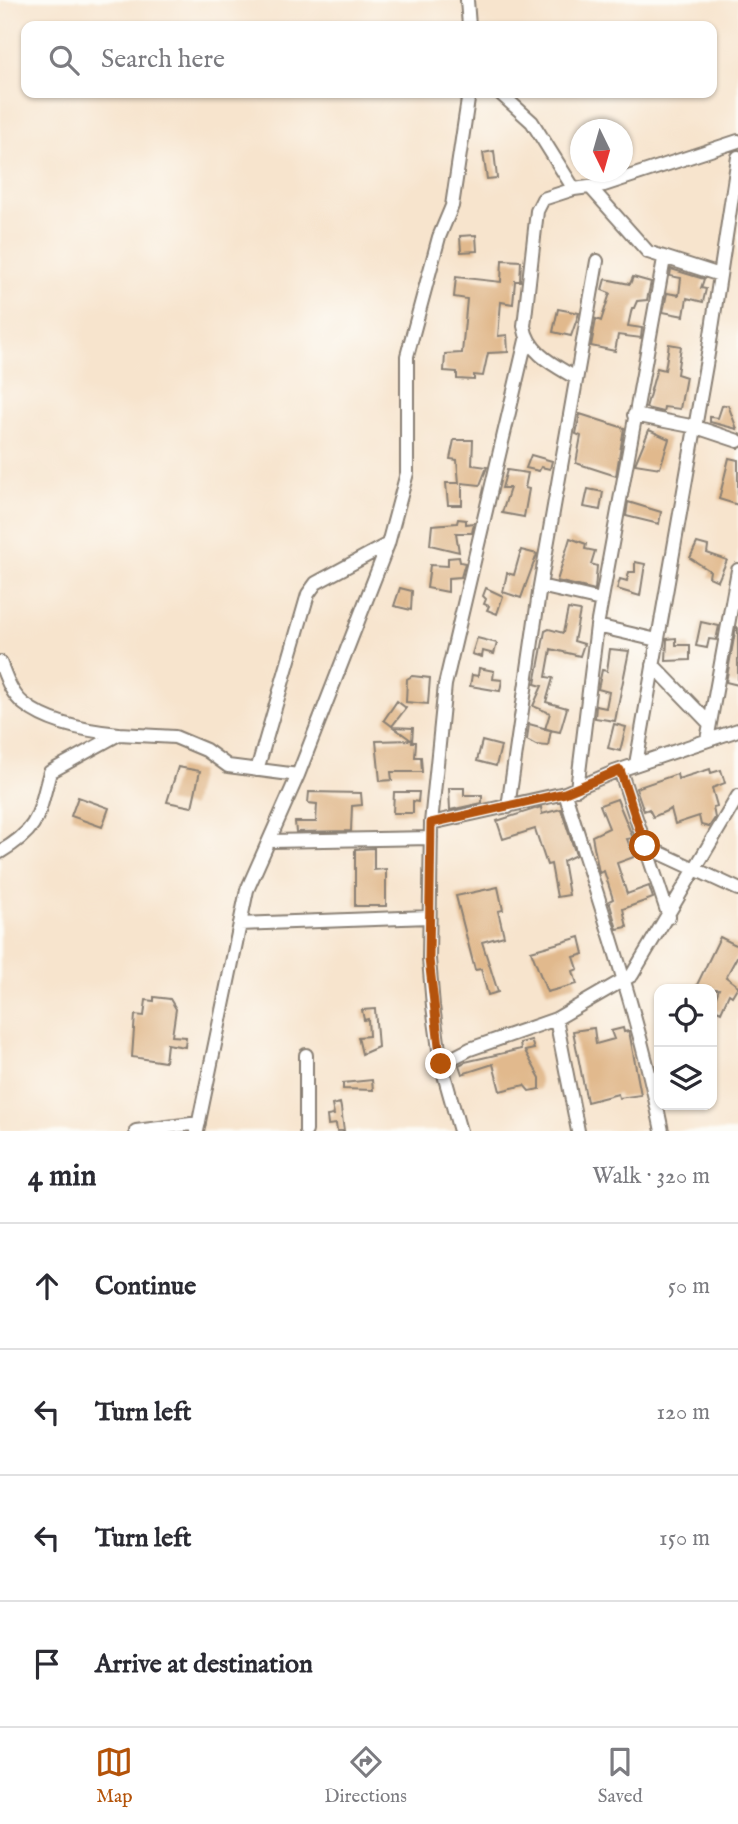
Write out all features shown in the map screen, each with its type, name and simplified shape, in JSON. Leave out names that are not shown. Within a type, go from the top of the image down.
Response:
[{"type":"street","points":[[467,0],[469,21]]},
{"type":"street","points":[[136,1131],[198,1127],[247,890],[298,775],[388,544],[407,473],[407,356],[439,237],[452,206],[468,98]]},
{"type":"street","points":[[505,98],[532,122],[574,189]]},
{"type":"street","points":[[460,1131],[441,1064],[429,959],[431,823],[445,685],[526,340],[524,326],[537,211],[543,199],[574,189],[591,188],[738,141]]},
{"type":"street","points":[[636,764],[696,427],[738,157]]},
{"type":"street","points":[[591,188],[648,252],[720,275]]},
{"type":"street","points":[[662,1131],[650,1074],[571,791],[601,600],[664,259]]},
{"type":"street","points":[[508,807],[540,586],[597,261]]},
{"type":"street","points":[[526,340],[539,354],[576,378]]},
{"type":"street","points":[[634,415],[696,427],[738,441]]},
{"type":"street","points":[[257,770],[308,594],[316,583],[388,544]]},
{"type":"street","points":[[707,740],[738,570]]},
{"type":"street","points":[[540,586],[601,600]]},
{"type":"street","points":[[597,626],[657,640]]},
{"type":"street","points":[[0,662],[9,685],[24,704],[89,731],[175,737],[206,750],[228,765],[298,775]]},
{"type":"street","points":[[653,665],[710,724]]},
{"type":"street","points":[[431,823],[571,791],[636,764],[738,730]]},
{"type":"street","points":[[0,852],[23,839],[35,824],[50,772],[119,734]]},
{"type":"street","points":[[620,770],[669,917]]},
{"type":"street","points":[[441,1064],[470,1049],[556,1019],[625,982],[638,969],[738,796]]},
{"type":"street","points":[[270,841],[431,838]]},
{"type":"street","points":[[645,846],[698,868],[738,889]]},
{"type":"street","points":[[240,924],[429,917]]},
{"type":"street","points":[[556,1019],[579,1131]]},
{"type":"street","points":[[304,1130],[306,1055]]},
{"type":"building","points":[[494,151],[497,178],[487,179],[483,153]]},
{"type":"building","points":[[476,235],[477,251],[461,252],[460,236]]},
{"type":"building","points":[[502,260],[521,261],[520,281],[515,281],[513,304],[501,302],[498,336],[507,335],[508,352],[488,353],[483,376],[474,375],[474,380],[457,379],[457,372],[444,371],[445,354],[462,353],[467,299],[454,297],[456,277],[501,282]]},
{"type":"building","points":[[671,269],[704,279],[701,288],[706,289],[703,302],[687,298],[684,316],[663,312],[667,293],[679,295],[681,278],[670,276]]},
{"type":"building","points":[[633,277],[651,282],[647,300],[637,301],[632,308],[628,326],[642,328],[641,338],[618,335],[615,351],[591,346],[596,319],[601,321],[610,293],[602,290],[605,279],[630,284]]},
{"type":"building","points":[[558,309],[579,313],[571,336],[553,332]]},
{"type":"building","points":[[669,344],[681,346],[677,374],[686,377],[680,409],[664,407],[663,412],[646,408],[657,368],[665,370]]},
{"type":"building","points":[[728,405],[737,429],[710,422],[710,417],[718,418],[722,406]]},
{"type":"building","points":[[580,414],[624,428],[616,476],[576,463],[581,436],[576,434]]},
{"type":"building","points":[[649,430],[669,439],[660,468],[635,464]]},
{"type":"building","points":[[454,440],[473,440],[472,465],[487,467],[480,485],[462,483],[462,505],[448,505],[446,483],[459,483],[457,460],[450,459]]},
{"type":"building","points":[[531,455],[552,461],[550,469],[541,467],[539,471],[526,468]]},
{"type":"building","points":[[729,458],[738,460],[738,505],[719,499]]},
{"type":"building","points":[[507,470],[528,473],[525,488],[529,489],[524,517],[502,513],[510,488],[502,488]]},
{"type":"building","points":[[588,489],[603,492],[600,510],[584,507]]},
{"type":"building","points":[[628,502],[661,512],[659,524],[626,516]]},
{"type":"building","points":[[458,519],[466,520],[466,524],[474,523],[472,533],[456,533],[459,552],[430,545],[432,525],[457,523]]},
{"type":"building","points":[[570,538],[586,544],[585,549],[595,551],[591,564],[597,566],[595,590],[557,581]]},
{"type":"building","points":[[697,543],[708,546],[707,553],[727,560],[718,581],[709,577],[710,571],[690,558]]},
{"type":"building","points":[[521,550],[537,554],[521,598],[503,592],[507,573],[514,575]]},
{"type":"building","points":[[459,557],[460,562],[465,563],[461,577],[448,578],[448,592],[427,588],[430,565],[448,566],[448,558]]},
{"type":"building","points":[[635,562],[645,564],[640,596],[617,589],[620,579],[627,581],[629,572],[635,572]]},
{"type":"building","points":[[400,588],[412,591],[411,610],[394,606]]},
{"type":"building","points":[[486,588],[503,596],[497,614],[487,610],[489,606],[484,604]]},
{"type":"building","points":[[568,609],[580,611],[574,641],[584,644],[580,656],[551,649],[546,677],[553,678],[546,702],[567,708],[560,732],[545,729],[550,713],[533,706],[542,686],[535,684],[545,631],[549,629],[563,633]]},
{"type":"building","points":[[701,622],[719,626],[716,640],[709,639],[707,648],[696,646]]},
{"type":"building","points":[[736,627],[738,628],[738,685],[726,682]]},
{"type":"building","points":[[477,638],[497,643],[494,654],[483,651],[482,657],[472,654]]},
{"type":"building","points":[[676,638],[676,645],[690,645],[690,660],[666,661],[667,639]]},
{"type":"building","points":[[610,649],[629,651],[615,721],[595,718],[596,706],[606,708],[609,692],[598,689],[602,670],[607,671]]},
{"type":"building","points":[[479,668],[494,671],[493,679],[502,680],[500,691],[470,686],[472,675],[478,676]]},
{"type":"building","points":[[412,676],[430,678],[428,704],[406,702],[407,679]]},
{"type":"building","points":[[397,701],[406,708],[392,726],[384,720]]},
{"type":"building","points":[[529,724],[551,730],[548,746],[536,745],[527,740]]},
{"type":"building","points":[[614,724],[626,727],[620,751],[608,748]]},
{"type":"building","points":[[393,727],[413,728],[415,757],[421,757],[422,772],[391,772],[392,780],[380,781],[376,741],[411,740]]},
{"type":"building","points":[[482,741],[501,746],[496,766],[477,761]]},
{"type":"building","points":[[178,767],[200,771],[192,807],[167,802]]},
{"type":"building","points":[[710,769],[711,773],[721,770],[725,783],[712,788],[717,806],[713,807],[715,818],[709,827],[701,825],[699,816],[675,824],[671,809],[653,817],[649,809],[644,811],[636,788],[677,774],[678,779]]},
{"type":"building","points":[[449,788],[464,788],[464,795],[482,795],[482,803],[450,810]]},
{"type":"building","points":[[309,792],[361,793],[362,805],[352,806],[351,831],[296,832],[295,822],[316,822],[317,804],[308,803]]},
{"type":"building","points":[[394,792],[419,792],[418,802],[413,801],[413,813],[393,813]]},
{"type":"building","points":[[78,797],[109,808],[102,827],[71,816]]},
{"type":"building","points":[[617,799],[633,838],[627,839],[634,857],[617,863],[627,894],[649,886],[653,898],[623,909],[627,927],[617,929],[609,901],[613,899],[604,871],[599,873],[592,836],[609,828],[600,805]]},
{"type":"building","points":[[541,807],[542,814],[561,809],[576,855],[563,861],[569,895],[557,897],[551,864],[547,865],[535,829],[503,839],[497,821]]},
{"type":"building","points":[[374,848],[374,870],[386,869],[386,906],[355,906],[355,849]]},
{"type":"building","points":[[498,887],[503,910],[498,911],[504,936],[482,942],[498,992],[488,995],[481,969],[475,970],[456,896]]},
{"type":"building","points":[[580,937],[584,954],[574,957],[578,969],[573,971],[577,984],[547,992],[531,951]]},
{"type":"building","points":[[720,937],[738,946],[738,955],[726,977],[738,986],[732,996],[729,994],[721,1012],[717,1010],[717,984],[697,984]]},
{"type":"building","points":[[154,997],[170,999],[176,1009],[172,1036],[186,1037],[185,1047],[167,1044],[165,1062],[132,1057],[135,1015],[144,1016],[146,1000],[154,1001]]},
{"type":"building","points":[[375,1009],[378,1047],[362,1054],[358,1037],[369,1036],[368,1019],[364,1020],[362,1010]]},
{"type":"building","points":[[594,1028],[596,1044],[614,1039],[611,1031],[623,1028],[624,1032],[629,1031],[641,1095],[619,1098],[618,1094],[587,1102],[573,1031]]},
{"type":"building","points":[[531,1040],[534,1049],[525,1051],[540,1078],[540,1089],[529,1091],[524,1085],[500,1091],[493,1064],[462,1074],[459,1065],[465,1062],[521,1049],[520,1043]]},
{"type":"building","points":[[372,1080],[373,1090],[343,1089],[343,1083]]},
{"type":"building","points":[[340,1103],[344,1131],[337,1131],[336,1124],[328,1125],[327,1116],[334,1115],[332,1105]]},
{"type":"route","points":[[441,1064],[429,959],[431,823],[565,793],[620,770],[645,846]]}]
